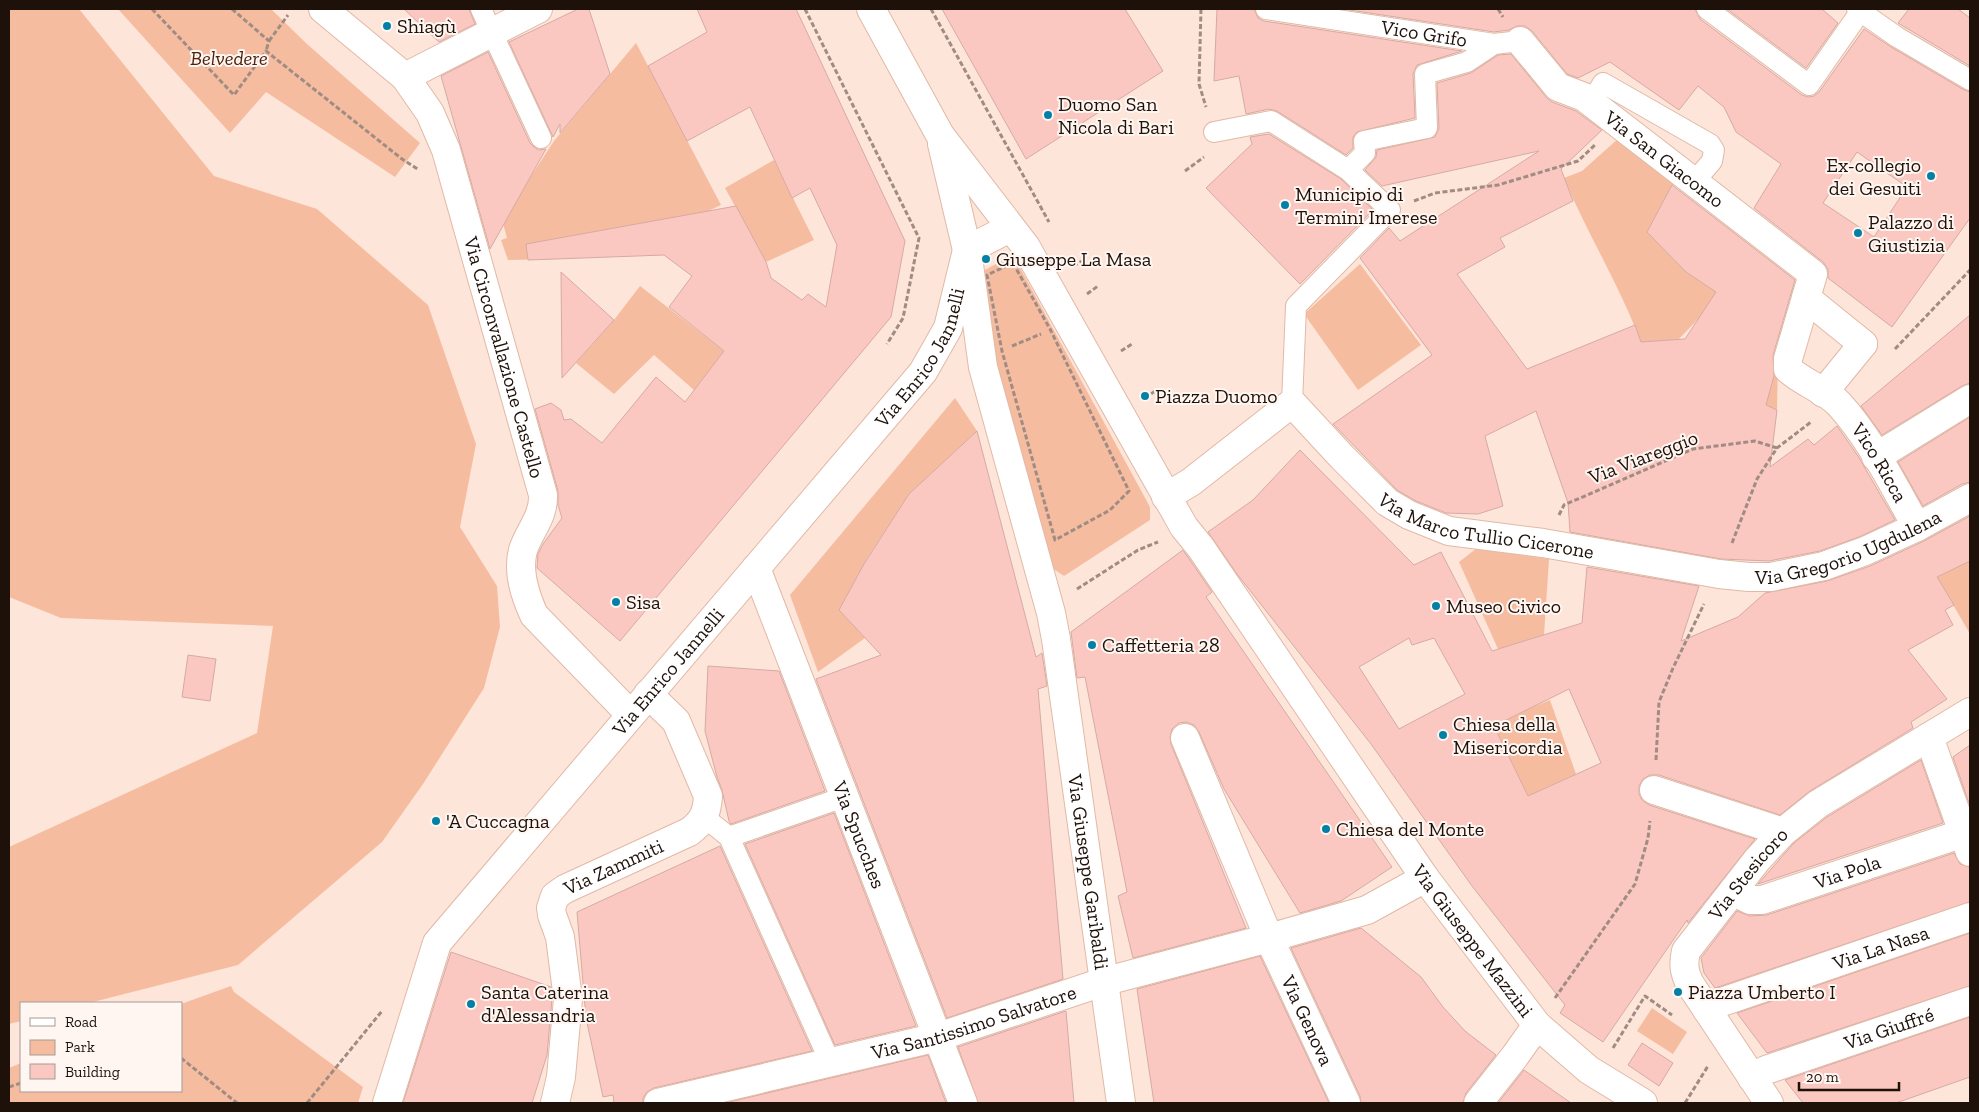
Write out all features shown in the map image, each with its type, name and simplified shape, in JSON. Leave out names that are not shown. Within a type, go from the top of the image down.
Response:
[{"type":"street","name":"Via Circonvallazione Castello","points":[[323,9],[405,77],[430,113],[446,150],[543,495],[541,513],[523,550],[521,569],[525,594],[534,615],[639,704]]},
{"type":"street","points":[[405,77],[538,9]]},
{"type":"street","points":[[871,9],[940,135]]},
{"type":"street","name":"Via San Giacomo","points":[[1507,42],[1558,87],[1584,97],[1694,182],[1810,286],[1863,344],[1830,397]]},
{"type":"street","name":"Via Giuseppe Mazzini","points":[[940,135],[1026,247],[1184,527],[1201,548],[1424,878],[1537,1025],[1589,1070],[1643,1103]]},
{"type":"street","name":"Via Giuseppe Garibaldi","points":[[940,135],[967,250],[984,368],[1051,613],[1056,639],[1122,1103]]},
{"type":"street","points":[[967,250],[1010,228]]},
{"type":"street","name":"Via Enrico Jannelli","points":[[387,1103],[437,943],[923,372],[948,328],[967,250]]},
{"type":"street","name":"Vico Ricca","points":[[1810,286],[1788,359],[1788,368],[1795,375],[1830,397],[1858,427],[1917,526]]},
{"type":"street","points":[[1876,457],[1970,399]]},
{"type":"street","points":[[1166,497],[1191,482],[1292,404]]},
{"type":"street","name":"Via Marco Tullio Cicerone","points":[[1292,404],[1387,502],[1410,515],[1449,531],[1543,543],[1719,574]]},
{"type":"street","name":"Via Gregorio Ugdulena","points":[[1719,574],[1771,577],[1824,566],[1865,551],[1970,498]]},
{"type":"street","name":"Via Spucches","points":[[756,568],[963,1103]]},
{"type":"street","points":[[639,704],[676,721],[708,796],[704,817]]},
{"type":"street","name":"Via Stesicoro","points":[[1769,1103],[1685,974],[1683,961],[1686,951],[1757,860],[1783,832],[1818,804],[1970,712]]},
{"type":"street","points":[[1929,737],[1967,842]]},
{"type":"street","name":"Via Genova","points":[[1185,738],[1269,938],[1346,1103]]},
{"type":"street","points":[[1654,790],[1783,832]]},
{"type":"street","name":"Via Zammiti","points":[[555,1103],[561,1077],[568,999],[560,936],[551,908],[555,896],[565,889],[689,832],[698,826],[704,817]]},
{"type":"street","name":"Via Pola","points":[[1733,890],[1750,900],[1762,900],[1967,842]]},
{"type":"street","name":"Via Santissimo Salvatore","points":[[658,1103],[938,1037],[1106,981],[1367,910],[1424,878]]},
{"type":"street","name":"Via La Nasa","points":[[1707,1010],[1716,1004],[1970,917]]},
{"type":"street","name":"Via Giuffré","points":[[1752,1078],[1766,1070],[1970,1001]]},
{"type":"street","points":[[1478,1103],[1537,1025]]},
{"type":"lane","points":[[481,9],[541,138]]},
{"type":"lane","name":"Vico Grifo","points":[[1266,9],[1507,42]]},
{"type":"lane","points":[[1707,9],[1809,85],[1859,10],[1898,37],[1970,80]]},
{"type":"lane","points":[[1348,170],[1365,153],[1364,141],[1426,128],[1425,74],[1467,62],[1507,42]]},
{"type":"lane","points":[[1597,93],[1603,83],[1710,144],[1714,150],[1712,161],[1694,182]]},
{"type":"lane","points":[[1214,132],[1271,121],[1348,170],[1390,210],[1296,306],[1292,404]]},
{"type":"lane","points":[[729,836],[844,797]]},
{"type":"lane","points":[[704,817],[729,836],[830,1062]]},
{"type":"path","points":[[152,9],[234,95],[266,51],[269,41],[288,15]]},
{"type":"path","points":[[232,9],[269,41]]},
{"type":"path","points":[[806,9],[919,238],[903,318],[887,344]]},
{"type":"path","points":[[931,9],[1025,179]]},
{"type":"path","points":[[1185,171],[1206,155],[1212,144],[1214,132],[1199,84],[1201,9]]},
{"type":"path","points":[[266,51],[402,158]]},
{"type":"path","points":[[1390,210],[1435,194],[1498,185],[1578,160]]},
{"type":"path","points":[[1072,266],[1084,260]]},
{"type":"path","points":[[1013,263],[1050,329],[1129,491],[1110,510],[1055,540],[1002,351],[987,275],[1013,263]]},
{"type":"path","points":[[1002,351],[1050,329]]},
{"type":"path","name":"Via Viareggio","points":[[1543,543],[1564,505],[1693,449],[1755,441],[1777,448]]},
{"type":"path","points":[[1071,594],[1138,550],[1163,540]]},
{"type":"path","points":[[1552,1003],[1634,884]]},
{"type":"path","points":[[1612,1051],[1645,996],[1676,1018]]},
{"type":"path","points":[[307,1103],[387,1005]]},
{"type":"path","points":[[182,1059],[237,1103]]},
{"type":"path","points":[[1685,1103],[1709,1063],[1715,1070]]},
{"type":"green space","points":[[9,9],[79,9],[214,176],[317,209],[428,305],[476,444],[460,527],[497,586],[500,627],[484,688],[423,784],[382,842],[238,965],[93,1002],[20,1002],[20,1021],[9,1024],[9,847],[257,733],[273,626],[61,618],[9,597]]},
{"type":"green space","name":"Belvedere","points":[[118,9],[271,9],[307,44],[420,143],[395,177],[266,92],[230,133]]},
{"type":"green space","points":[[636,43],[721,205],[706,212],[561,238],[561,259],[508,260],[501,240],[507,238],[502,220],[554,141]]},
{"type":"green space","points":[[1619,138],[1674,183],[1647,232],[1686,272],[1716,292],[1700,317],[1678,340],[1643,349],[1616,284],[1573,200],[1564,178],[1582,171]]},
{"type":"green space","points":[[774,160],[814,240],[766,262],[725,188]]},
{"type":"green space","points":[[1013,255],[1150,507],[1150,520],[1064,576],[1052,568],[994,360],[981,272]]},
{"type":"green space","points":[[1360,264],[1421,345],[1358,390],[1304,314]]},
{"type":"green space","points":[[640,286],[724,351],[694,390],[654,355],[614,394],[576,363],[614,320]]},
{"type":"green space","points":[[1745,344],[1778,361],[1777,410],[1747,397]]},
{"type":"green space","points":[[955,398],[977,431],[909,494],[868,557],[839,610],[865,638],[818,672],[790,595]]},
{"type":"green space","points":[[1477,548],[1549,559],[1544,635],[1498,649],[1459,562]]},
{"type":"green space","points":[[1970,561],[1970,634],[1937,577]]},
{"type":"green space","points":[[1550,700],[1576,774],[1528,796],[1494,726]]},
{"type":"green space","points":[[231,986],[234,992],[363,1087],[358,1103],[9,1103],[9,1068],[20,1063],[20,1092],[182,1092],[182,1004]]},
{"type":"green space","points":[[1652,1008],[1687,1032],[1673,1054],[1637,1031]]},
{"type":"building","points":[[404,9],[469,9],[475,24],[439,42]]},
{"type":"building","points":[[578,9],[589,9],[610,74],[560,133],[560,124],[553,137],[509,42]]},
{"type":"building","points":[[697,9],[796,9],[905,241],[891,317],[620,641],[537,568],[538,554],[543,544],[562,518],[558,505],[558,491],[535,409],[551,403],[561,410],[564,420],[571,419],[602,443],[656,377],[685,402],[724,351],[669,307],[692,276],[664,255],[528,260],[526,244],[736,206],[766,262],[771,278],[802,300],[808,294],[826,307],[837,245],[810,188],[792,198],[750,107],[687,141],[648,66],[707,32]]},
{"type":"building","name":"Duomo San Nicola di Bari","points":[[942,9],[1125,9],[1163,71],[1026,159]]},
{"type":"building","points":[[1217,9],[1254,9],[1258,18],[1264,21],[1462,51],[1417,65],[1413,74],[1415,118],[1357,132],[1353,137],[1353,148],[1346,155],[1277,111],[1269,109],[1246,114],[1239,76],[1214,81]]},
{"type":"building","points":[[1343,9],[1695,9],[1700,19],[1802,95],[1808,97],[1814,96],[1819,92],[1864,29],[1891,47],[1970,92],[1970,218],[1892,327],[1828,278],[1828,269],[1823,262],[1754,208],[1781,164],[1736,132],[1724,107],[1698,86],[1679,110],[1610,62],[1578,78],[1567,74],[1532,31],[1525,26],[1517,26],[1509,30],[1494,32]],"holes":[[[1857,152],[1907,187],[1874,237],[1823,203]]]},
{"type":"building","points":[[1727,9],[1822,9],[1838,23],[1806,68]]},
{"type":"building","points":[[1909,9],[1958,9],[1970,18],[1970,66],[1898,23]]},
{"type":"building","points":[[488,52],[530,143],[539,150],[546,149],[490,249],[441,76]]},
{"type":"building","points":[[1511,54],[1546,97],[1552,102],[1576,111],[1602,130],[1561,169],[1573,201],[1500,238],[1505,247],[1457,274],[1527,369],[1635,325],[1641,342],[1685,339],[1716,292],[1686,272],[1647,232],[1672,185],[1795,280],[1773,355],[1774,376],[1766,405],[1777,410],[1770,467],[1808,439],[1814,445],[1837,426],[1858,456],[1895,520],[1859,537],[1820,551],[1769,561],[1721,559],[1570,532],[1568,503],[1536,411],[1485,436],[1503,506],[1478,514],[1446,513],[1416,501],[1397,490],[1333,424],[1432,355],[1360,258],[1389,228],[1400,241],[1539,151],[1382,186],[1365,170],[1376,157],[1377,150],[1435,137],[1439,128],[1437,83],[1471,73],[1498,55]]},
{"type":"building","name":"Municipio di Termini Imerese","points":[[1269,134],[1341,179],[1373,210],[1300,284],[1206,188],[1252,144],[1250,137]]},
{"type":"building","points":[[561,272],[614,320],[562,378]]},
{"type":"building","points":[[1970,315],[1970,383],[1882,435],[1861,406]]},
{"type":"building","points":[[1970,417],[1970,482],[1962,484],[1923,506],[1898,462]]},
{"type":"building","points":[[977,431],[1036,657],[1042,653],[1047,686],[1038,689],[1063,979],[947,1018],[816,679],[881,655],[839,610],[864,564],[909,494]]},
{"type":"building","points":[[1300,450],[1414,565],[1441,552],[1492,651],[1582,623],[1587,567],[1699,586],[1681,641],[1738,617],[1765,593],[1827,581],[1870,566],[1924,541],[1970,516],[1970,561],[1937,577],[1954,605],[1945,610],[1953,625],[1908,650],[1947,699],[1911,722],[1913,728],[1810,791],[1780,815],[1659,775],[1650,775],[1643,779],[1639,786],[1639,794],[1642,800],[1649,805],[1755,839],[1688,923],[1687,920],[1603,1042],[1560,1013],[1565,1005],[1472,886],[1371,744],[1237,574],[1208,532],[1253,500]],"holes":[[[1409,638],[1412,645],[1434,638],[1465,694],[1399,729],[1359,667]],[[1569,689],[1601,763],[1528,796],[1494,726]]]},
{"type":"building","points":[[1183,550],[1212,592],[1206,597],[1392,867],[1341,901],[1300,913],[1224,789],[1199,732],[1194,725],[1186,722],[1179,723],[1172,729],[1171,744],[1246,928],[1133,958],[1118,896],[1127,892],[1085,677],[1077,678],[1071,632]]},
{"type":"building","points":[[188,655],[216,659],[210,701],[182,697]]},
{"type":"building","points":[[708,666],[779,671],[825,791],[731,824],[705,731]]},
{"type":"building","points":[[1970,745],[1970,806],[1953,757]]},
{"type":"building","points":[[1921,760],[1943,823],[1758,884],[1794,843],[1827,817]]},
{"type":"building","points":[[834,813],[916,1026],[835,1045],[745,844]]},
{"type":"building","points":[[720,846],[812,1051],[654,1088],[647,1092],[643,1098],[643,1103],[614,1103],[613,1095],[603,1097],[586,1018],[577,912]]},
{"type":"building","points":[[1954,853],[1960,864],[1970,867],[1970,902],[1715,988],[1704,973],[1701,958],[1737,911],[1750,916],[1767,915]]},
{"type":"building","points":[[1361,928],[1421,977],[1443,1007],[1465,1031],[1496,1055],[1466,1093],[1463,1103],[1361,1103],[1360,1096],[1291,948]]},
{"type":"building","points":[[1970,933],[1970,986],[1767,1053],[1737,1013]]},
{"type":"building","points":[[451,952],[551,987],[552,999],[547,1055],[532,1103],[403,1103]]},
{"type":"building","points":[[1260,956],[1329,1103],[1154,1103],[1137,989]]},
{"type":"building","points":[[1066,1011],[1074,1103],[978,1103],[958,1047]]},
{"type":"building","points":[[1970,1017],[1970,1077],[1896,1103],[1803,1103],[1785,1080]]},
{"type":"building","points":[[1642,1043],[1673,1063],[1659,1086],[1628,1065]]},
{"type":"building","points":[[928,1055],[946,1103],[725,1103]]},
{"type":"building","points":[[1524,1070],[1571,1103],[1498,1103]]},
{"type":"place","name":"Shiagù","points":[[387,26]]},
{"type":"place","name":"Duomo San Nicola di Bari","points":[[1048,115]]},
{"type":"place","name":"Ex-collegio dei Gesuiti","points":[[1931,176]]},
{"type":"place","name":"Municipio di Termini Imerese","points":[[1285,205]]},
{"type":"place","name":"Palazzo di Giustizia","points":[[1858,233]]},
{"type":"place","name":"Giuseppe La Masa","points":[[986,259]]},
{"type":"place","name":"Piazza Duomo","points":[[1145,396]]},
{"type":"place","name":"Sisa","points":[[616,602]]},
{"type":"place","name":"Museo Civico","points":[[1436,606]]},
{"type":"place","name":"Caffetteria 28","points":[[1092,645]]},
{"type":"place","name":"Chiesa della Misericordia","points":[[1443,735]]},
{"type":"place","name":"'A Cuccagna","points":[[436,821]]},
{"type":"place","name":"Chiesa del Monte","points":[[1326,829]]},
{"type":"place","name":"Piazza Umberto I","points":[[1678,992]]},
{"type":"place","name":"Santa Caterina d'Alessandria","points":[[471,1004]]}]
